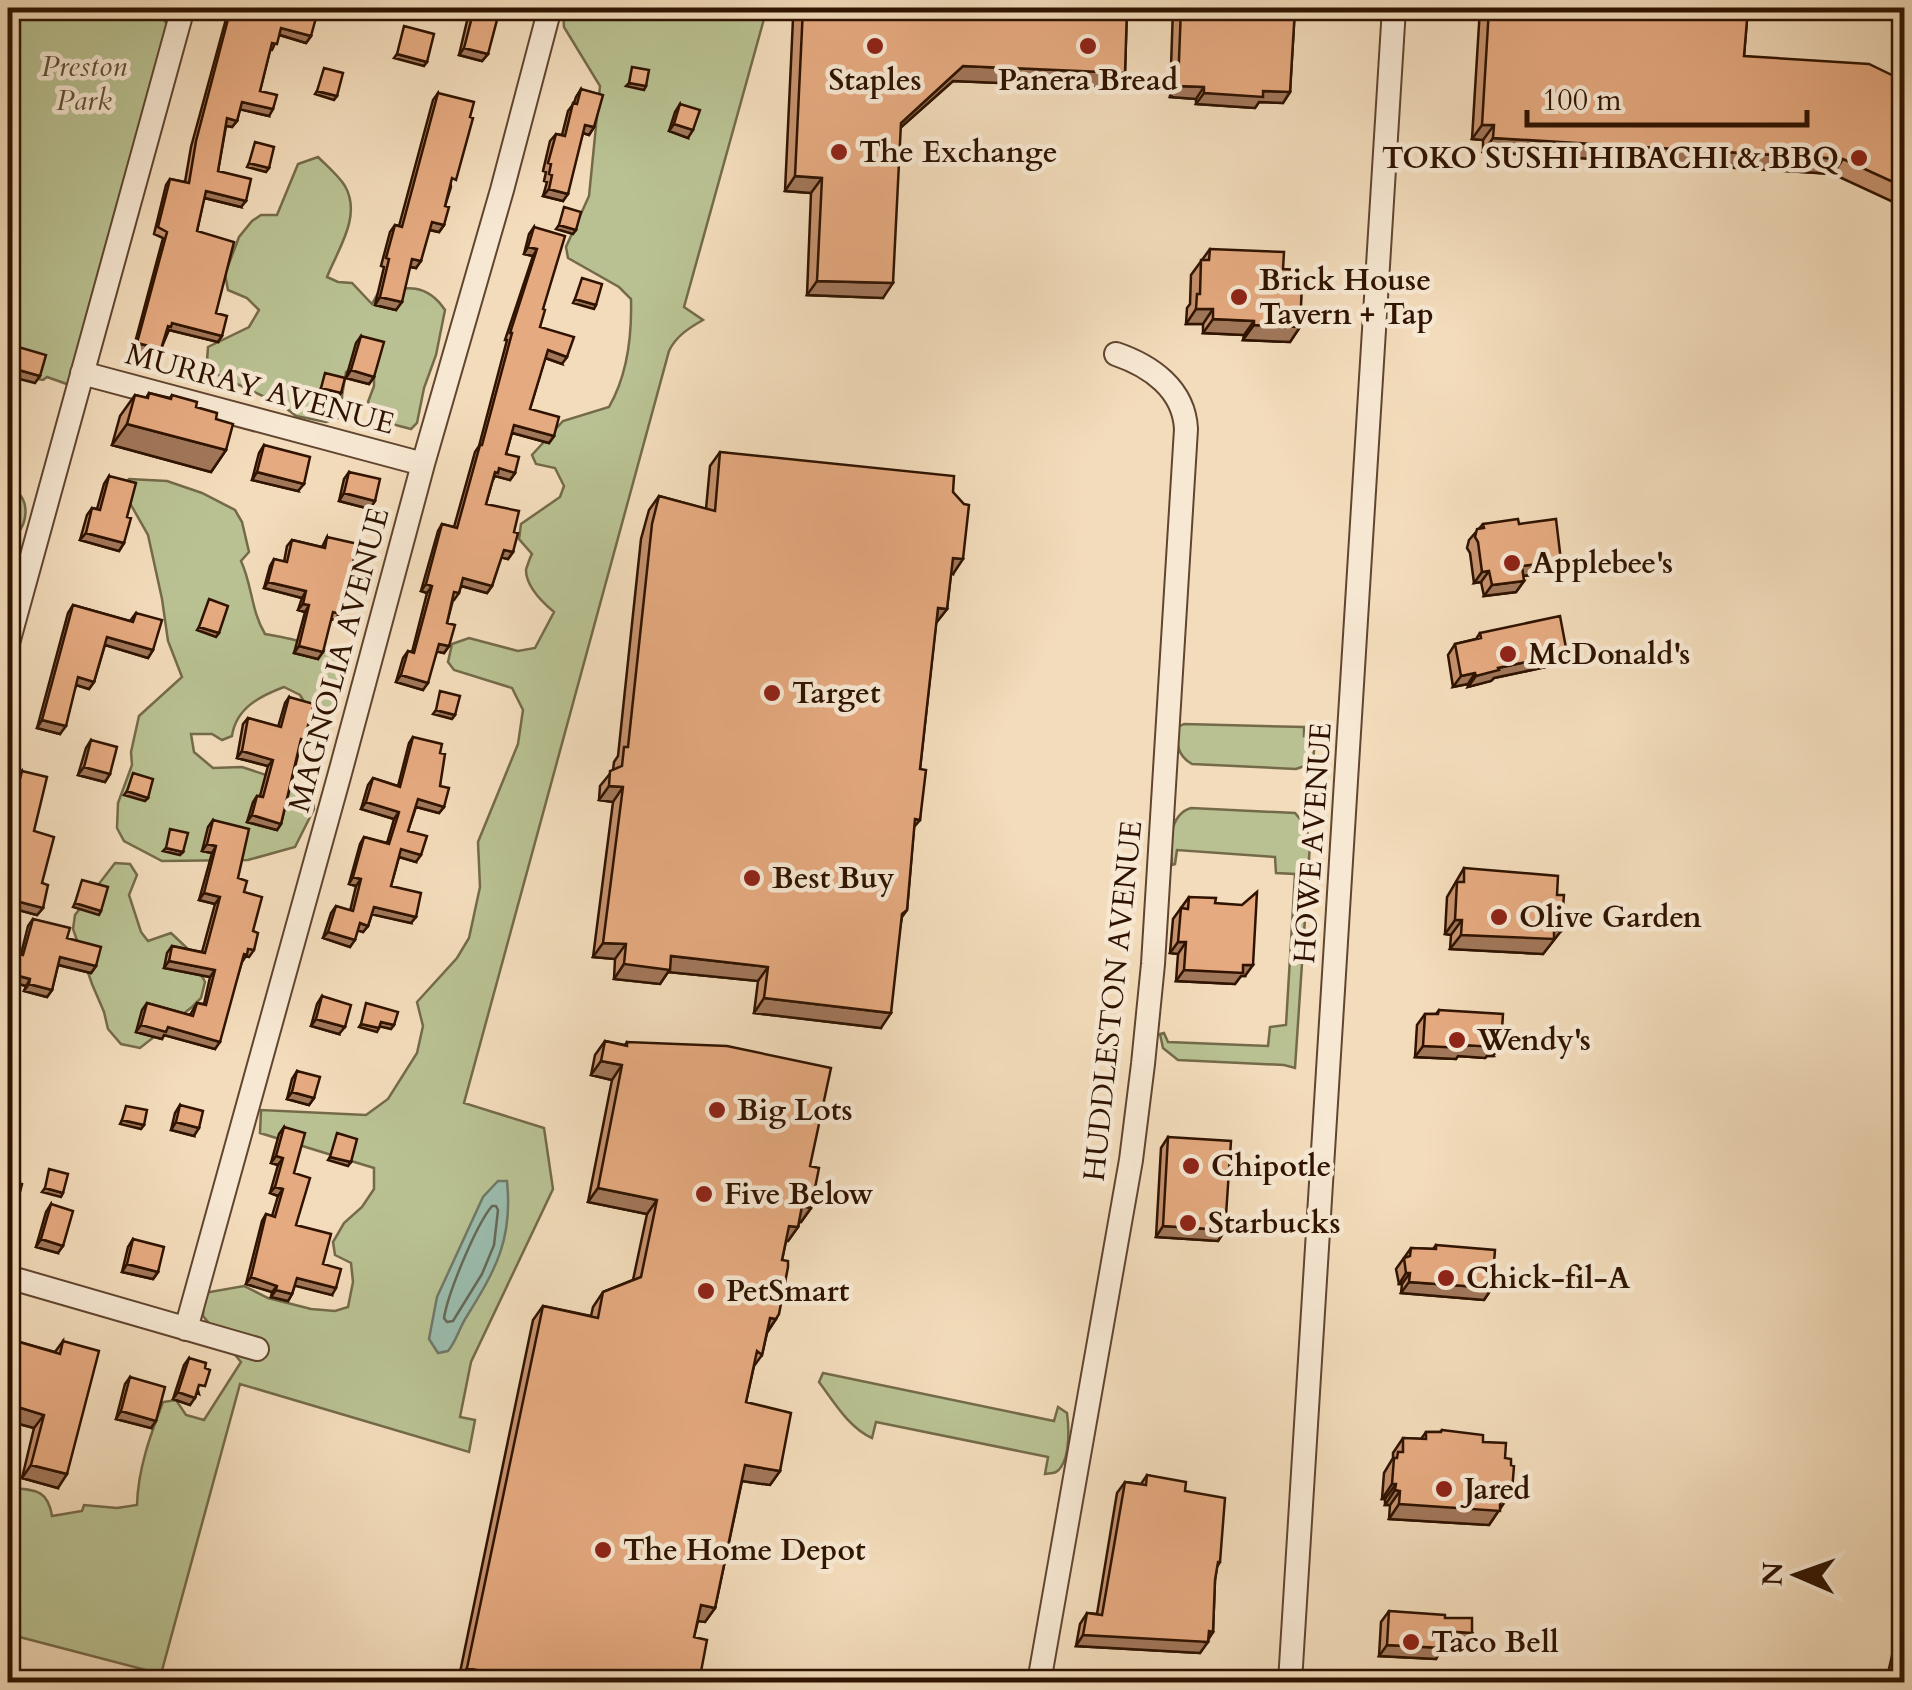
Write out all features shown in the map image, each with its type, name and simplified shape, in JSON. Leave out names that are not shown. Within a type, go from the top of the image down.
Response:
[{"type":"street","points":[[8,643],[183,8]]},
{"type":"street","name":"MAGNOLIA AVENUE","points":[[186,1329],[550,8]]},
{"type":"street","name":"HOWE AVENUE","points":[[1290,1682],[1394,8]]},
{"type":"street","name":"HUDDLESTON AVENUE","points":[[1039,1682],[1131,1160],[1142,1075],[1153,964],[1186,429],[1182,407],[1161,378],[1116,354]]},
{"type":"street","name":"MURRAY AVENUE","points":[[82,373],[423,464]]},
{"type":"street","points":[[8,1277],[257,1349]]},
{"type":"green space","name":"Preston Park","points":[[8,8],[156,8],[175,36],[78,388],[47,377],[43,380],[8,374]]},
{"type":"green space","points":[[563,8],[767,8],[684,307],[703,320],[679,337],[669,351],[464,1103],[544,1128],[553,1189],[471,1362],[460,1417],[475,1420],[469,1452],[240,1384],[161,1674],[8,1634],[8,1481],[14,1488],[35,1491],[44,1497],[52,1516],[82,1511],[84,1505],[137,1505],[142,1466],[163,1402],[176,1400],[186,1415],[204,1420],[241,1362],[203,1316],[204,1293],[244,1286],[268,1298],[311,1309],[335,1311],[348,1307],[353,1282],[351,1263],[335,1255],[333,1242],[374,1189],[374,1168],[260,1133],[261,1110],[366,1115],[388,1099],[417,1053],[423,1026],[417,1002],[457,958],[469,938],[480,887],[478,842],[518,744],[523,710],[512,688],[454,670],[448,662],[452,644],[469,638],[518,651],[535,648],[554,612],[529,582],[526,570],[532,554],[519,539],[521,524],[560,497],[564,486],[555,468],[536,464],[532,455],[563,421],[609,407],[628,354],[631,299],[619,287],[568,258],[566,247],[589,196],[600,86],[564,27]]},
{"type":"green space","points":[[318,157],[345,186],[351,209],[350,221],[327,277],[352,283],[372,304],[378,293],[416,289],[431,295],[445,310],[417,423],[411,429],[385,421],[372,409],[368,402],[374,386],[374,367],[358,364],[346,372],[342,396],[345,416],[326,422],[296,416],[282,405],[216,374],[207,361],[208,347],[249,327],[259,310],[247,298],[228,290],[225,274],[239,237],[261,215],[277,215],[298,164]]},
{"type":"green space","points":[[129,479],[167,481],[235,510],[249,552],[241,561],[265,634],[309,644],[350,664],[337,685],[333,706],[323,714],[310,711],[300,695],[284,687],[258,699],[244,711],[232,736],[222,740],[212,734],[191,734],[194,752],[213,768],[242,767],[311,790],[314,809],[295,847],[248,860],[162,861],[124,841],[117,828],[118,803],[132,765],[139,716],[182,677],[168,641],[148,535],[131,505],[125,484]]},
{"type":"green space","points":[[8,487],[22,497],[26,512],[21,528],[10,541],[8,539]]},
{"type":"green space","points":[[1178,727],[1304,727],[1304,736],[1315,737],[1313,763],[1296,769],[1192,764],[1179,748]]},
{"type":"green space","points":[[1191,808],[1295,813],[1306,826],[1310,844],[1295,1068],[1178,1060],[1163,1048],[1160,1034],[1164,1033],[1168,1042],[1268,1046],[1270,1027],[1286,1025],[1295,874],[1276,873],[1275,857],[1177,850],[1172,865],[1174,824]]},
{"type":"green space","points":[[115,863],[130,864],[137,875],[129,895],[141,932],[148,941],[171,933],[187,948],[205,982],[201,998],[140,1048],[121,1044],[108,1029],[73,929],[75,915]]},
{"type":"green space","points":[[823,1373],[1054,1421],[1058,1407],[1067,1413],[1068,1419],[1064,1462],[1058,1471],[1045,1474],[1048,1457],[876,1422],[872,1438],[856,1428],[836,1406],[819,1382]]},
{"type":"water","points":[[498,1181],[507,1181],[508,1202],[500,1253],[451,1347],[438,1353],[429,1339],[437,1297],[483,1197]]},
{"type":"building","points":[[231,8],[293,8],[317,14],[311,36],[281,28],[277,44],[272,43],[260,91],[277,95],[273,109],[242,102],[237,121],[227,118],[218,171],[251,179],[246,201],[206,191],[197,231],[234,242],[216,313],[227,316],[222,336],[172,323],[161,349],[137,343],[167,232],[158,227],[170,179],[189,183]]},
{"type":"building","points":[[803,8],[1127,8],[1125,73],[963,66],[901,123],[893,283],[817,281],[822,178],[795,176]]},
{"type":"building","points":[[1181,8],[1295,8],[1290,92],[1263,91],[1263,97],[1204,93],[1204,87],[1178,86]]},
{"type":"building","points":[[1489,8],[1748,8],[1744,56],[1869,64],[1904,81],[1904,187],[1843,159],[1493,138],[1494,125],[1482,125]]},
{"type":"building","points":[[473,13],[497,20],[488,54],[464,48]]},
{"type":"building","points":[[404,26],[434,34],[427,62],[397,54]]},
{"type":"building","points":[[632,67],[649,70],[646,86],[629,83]]},
{"type":"building","points":[[324,68],[343,73],[337,96],[317,91]]},
{"type":"building","points":[[581,89],[603,95],[594,127],[585,125],[568,194],[549,189],[552,175],[548,163],[556,134],[565,136],[573,103],[577,104]]},
{"type":"building","points":[[438,93],[474,102],[456,180],[452,178],[445,206],[449,207],[444,225],[432,222],[421,261],[412,259],[402,302],[380,297],[395,225],[402,227]]},
{"type":"building","points":[[680,104],[700,110],[693,130],[674,124]]},
{"type":"building","points":[[255,142],[274,147],[269,168],[249,163]]},
{"type":"building","points":[[564,207],[581,212],[576,230],[559,225]]},
{"type":"building","points":[[534,227],[565,236],[540,327],[574,337],[567,357],[548,350],[530,409],[559,417],[554,436],[514,425],[506,454],[519,457],[515,473],[499,468],[495,472],[486,504],[519,511],[513,552],[504,550],[492,586],[463,578],[459,593],[454,592],[447,623],[455,625],[449,646],[439,644],[428,683],[401,675],[408,651],[414,653],[432,586],[426,584],[442,524],[457,528],[482,445],[510,333],[537,249],[528,247]]},
{"type":"building","points":[[1210,249],[1284,252],[1283,269],[1298,270],[1298,284],[1302,284],[1300,327],[1213,319],[1213,309],[1196,309],[1201,260],[1209,260]]},
{"type":"building","points":[[582,278],[602,284],[596,305],[575,299]]},
{"type":"building","points":[[361,336],[384,342],[374,377],[351,370]]},
{"type":"building","points":[[8,344],[46,355],[40,376],[8,367]]},
{"type":"building","points":[[325,373],[345,378],[341,393],[321,388]]},
{"type":"building","points":[[149,393],[197,402],[196,407],[217,413],[216,419],[233,424],[226,450],[127,424],[135,395],[148,398]]},
{"type":"building","points":[[8,416],[17,419],[8,454]]},
{"type":"building","points":[[264,445],[310,457],[304,484],[257,472]]},
{"type":"building","name":"Target","points":[[720,452],[954,476],[953,492],[969,505],[963,559],[953,558],[947,609],[938,608],[920,769],[926,770],[920,820],[915,819],[907,910],[902,914],[891,1013],[764,998],[768,967],[671,956],[670,970],[624,964],[626,944],[603,943],[623,787],[609,786],[610,771],[622,766],[624,747],[628,747],[652,524],[659,496],[715,511]]},
{"type":"building","points":[[349,472],[380,479],[375,501],[344,493]]},
{"type":"building","points":[[109,476],[136,483],[124,543],[86,533],[92,508],[100,510]]},
{"type":"building","name":"Applebee's","points":[[1518,519],[1519,524],[1556,519],[1561,561],[1522,566],[1524,581],[1492,585],[1489,571],[1482,572],[1477,529],[1484,528],[1483,524]]},
{"type":"building","points":[[327,537],[358,544],[339,614],[333,612],[323,652],[299,646],[309,605],[303,604],[306,591],[268,582],[274,559],[287,562],[292,540],[325,548]]},
{"type":"building","points":[[209,599],[228,606],[219,633],[199,627]]},
{"type":"building","points":[[73,605],[133,622],[136,613],[162,620],[153,650],[107,637],[94,682],[78,677],[66,726],[42,720]]},
{"type":"building","points":[[1560,616],[1567,653],[1476,676],[1461,676],[1455,644],[1481,638],[1480,633]]},
{"type":"building","points":[[440,691],[460,696],[455,715],[436,710]]},
{"type":"building","points":[[289,697],[314,704],[304,740],[301,739],[281,824],[252,815],[257,796],[263,797],[273,760],[242,751],[248,718],[281,727]]},
{"type":"building","points":[[413,737],[442,744],[440,753],[445,754],[440,786],[449,788],[444,807],[418,799],[408,831],[427,836],[421,855],[401,849],[391,886],[421,893],[416,917],[374,907],[368,926],[360,923],[355,940],[328,932],[336,906],[353,911],[361,879],[353,877],[364,837],[389,844],[399,812],[366,802],[373,778],[400,787]]},
{"type":"building","points":[[91,740],[117,747],[110,774],[84,767]]},
{"type":"building","points":[[22,771],[47,777],[34,831],[54,837],[42,883],[48,885],[43,908],[16,901],[19,892],[8,889],[8,826]]},
{"type":"building","points":[[133,773],[153,779],[148,798],[127,791]]},
{"type":"building","points":[[213,820],[249,829],[238,878],[247,881],[244,892],[262,897],[253,931],[258,933],[254,950],[248,949],[244,954],[220,1042],[168,1027],[166,1032],[141,1025],[147,1003],[193,1016],[197,1003],[206,1005],[215,970],[169,961],[172,946],[205,953],[220,897],[204,893],[216,846],[207,844]]},
{"type":"building","points":[[170,829],[188,833],[183,852],[166,848]]},
{"type":"building","name":"Olive Garden","points":[[1464,868],[1558,876],[1557,895],[1564,895],[1561,931],[1554,930],[1554,939],[1461,935],[1462,920],[1455,920],[1457,882],[1464,882]]},
{"type":"building","points":[[82,880],[108,887],[101,911],[75,903]]},
{"type":"building","points":[[1257,892],[1253,965],[1243,965],[1243,973],[1184,970],[1186,942],[1178,942],[1181,908],[1188,909],[1189,897],[1216,898],[1215,903],[1242,905]]},
{"type":"building","points":[[33,919],[70,928],[67,938],[101,947],[96,966],[60,957],[52,990],[8,973],[8,951],[23,955]]},
{"type":"building","points":[[322,996],[351,1005],[345,1027],[316,1019]]},
{"type":"building","points":[[366,1003],[398,1012],[394,1025],[381,1022],[379,1028],[361,1024]]},
{"type":"building","points":[[1439,1010],[1503,1014],[1501,1045],[1423,1046],[1425,1014],[1438,1014]]},
{"type":"building","points":[[605,1041],[627,1046],[627,1042],[727,1046],[831,1068],[810,1166],[819,1168],[811,1208],[802,1206],[798,1227],[789,1226],[782,1260],[788,1261],[788,1267],[779,1314],[776,1319],[770,1318],[762,1355],[757,1351],[746,1402],[791,1413],[780,1471],[745,1465],[715,1608],[701,1605],[694,1637],[707,1640],[699,1682],[520,1682],[467,1668],[543,1306],[598,1318],[603,1292],[641,1277],[657,1200],[598,1188],[622,1065],[601,1061]]},
{"type":"building","points":[[297,1071],[320,1077],[314,1098],[292,1092]]},
{"type":"building","points":[[180,1105],[203,1111],[199,1128],[176,1122]]},
{"type":"building","points":[[126,1106],[147,1110],[144,1125],[122,1120]]},
{"type":"building","points":[[284,1127],[305,1133],[294,1173],[310,1178],[296,1225],[331,1234],[323,1264],[341,1269],[336,1288],[297,1278],[292,1294],[251,1277],[266,1214],[275,1217],[283,1189],[275,1187],[283,1158],[276,1156]]},
{"type":"building","points":[[337,1133],[357,1139],[351,1162],[330,1157]]},
{"type":"building","points":[[1168,1137],[1231,1141],[1225,1230],[1163,1226]]},
{"type":"building","points":[[49,1169],[68,1174],[63,1193],[45,1188]]},
{"type":"building","points":[[8,1180],[22,1184],[16,1207],[8,1204]]},
{"type":"building","points":[[51,1204],[73,1211],[63,1246],[41,1239]]},
{"type":"building","points":[[133,1239],[164,1247],[158,1272],[127,1264]]},
{"type":"building","points":[[1436,1245],[1495,1250],[1492,1288],[1409,1282],[1404,1258],[1410,1256],[1411,1248],[1436,1249]]},
{"type":"building","points":[[9,1339],[60,1354],[63,1341],[99,1351],[67,1474],[31,1465],[44,1415],[8,1404]]},
{"type":"building","points":[[189,1358],[206,1363],[205,1368],[210,1370],[205,1386],[199,1385],[195,1398],[178,1392]]},
{"type":"building","points":[[130,1377],[165,1387],[156,1421],[121,1411]]},
{"type":"building","points":[[1426,1432],[1483,1435],[1483,1442],[1506,1443],[1505,1458],[1511,1459],[1514,1466],[1512,1491],[1509,1497],[1500,1497],[1500,1511],[1399,1504],[1400,1491],[1392,1484],[1394,1458],[1403,1452],[1403,1438],[1426,1439]]},
{"type":"building","points":[[1147,1475],[1186,1482],[1185,1491],[1225,1498],[1213,1632],[1209,1631],[1208,1642],[1083,1635],[1087,1613],[1102,1615],[1125,1482],[1146,1485]]},
{"type":"building","points":[[1389,1611],[1472,1618],[1472,1633],[1444,1631],[1443,1648],[1387,1645]]},
{"type":"building","points":[[1904,1632],[1904,1682],[1893,1682]]},
{"type":"place","name":"Staples","points":[[875,46]]},
{"type":"place","name":"Panera Bread","points":[[1088,46]]},
{"type":"place","name":"The Exchange","points":[[839,152]]},
{"type":"place","name":"TOKO SUSHI HIBACHI & BBQ","points":[[1859,158]]},
{"type":"place","name":"Brick House Tavern + Tap","points":[[1239,297]]},
{"type":"place","name":"Applebee's","points":[[1512,563]]},
{"type":"place","name":"McDonald's","points":[[1508,654]]},
{"type":"place","name":"Target","points":[[772,693]]},
{"type":"place","name":"Best Buy","points":[[752,878]]},
{"type":"place","name":"Olive Garden","points":[[1499,917]]},
{"type":"place","name":"Wendy's","points":[[1457,1040]]},
{"type":"place","name":"Big Lots","points":[[717,1110]]},
{"type":"place","name":"Chipotle","points":[[1191,1166]]},
{"type":"place","name":"Five Below","points":[[704,1194]]},
{"type":"place","name":"Starbucks","points":[[1188,1223]]},
{"type":"place","name":"Chick-fil-A","points":[[1446,1278]]},
{"type":"place","name":"PetSmart","points":[[706,1291]]},
{"type":"place","name":"Jared","points":[[1444,1489]]},
{"type":"place","name":"The Home Depot","points":[[603,1550]]},
{"type":"place","name":"Taco Bell","points":[[1411,1642]]}]
